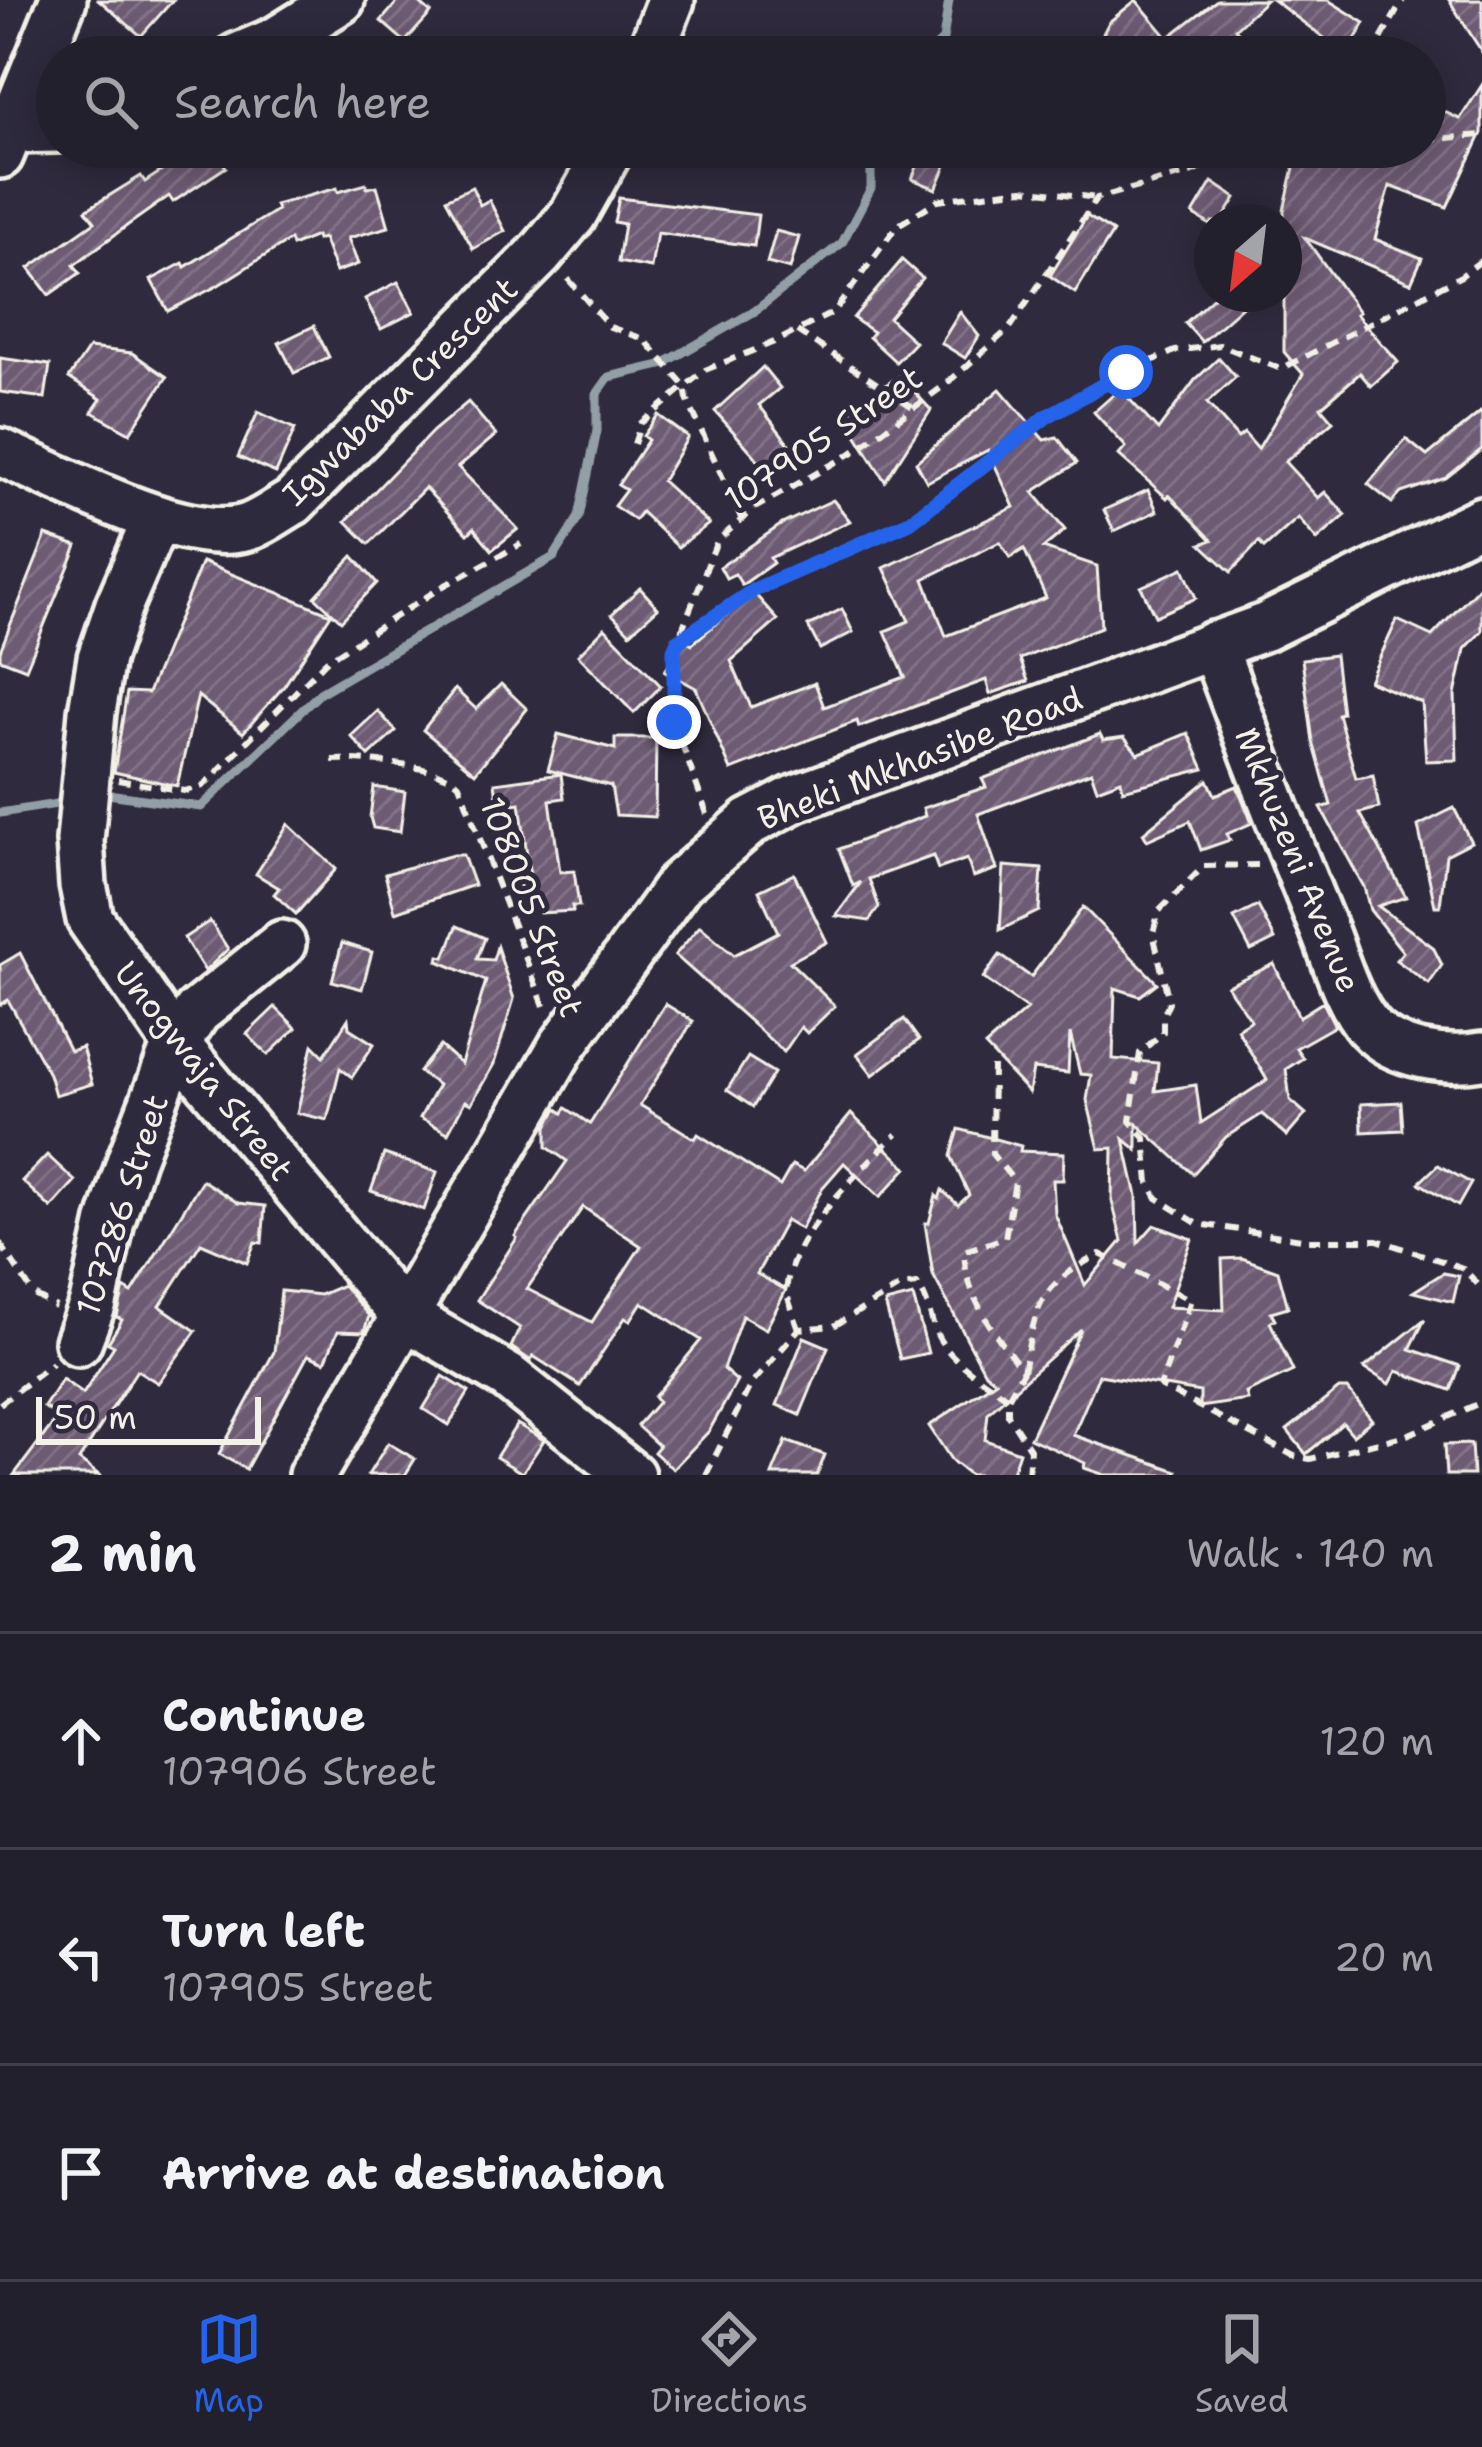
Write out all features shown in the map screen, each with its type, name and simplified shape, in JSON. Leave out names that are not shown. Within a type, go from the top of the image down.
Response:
[{"type":"street","points":[[47,36],[63,0]]},
{"type":"street","points":[[283,36],[341,0]]},
{"type":"street","points":[[657,36],[671,0]]},
{"type":"street","points":[[3,137],[36,62]]},
{"type":"street","points":[[3,137],[36,132]]},
{"type":"street","name":"Igwababa Crescent","points":[[0,452],[156,519],[211,532],[250,526],[293,502],[540,254],[573,215],[599,168]]},
{"type":"street","name":"Unogwaja Street","points":[[156,519],[130,572],[101,658],[85,773],[81,864],[90,919],[176,1043],[404,1315],[508,1377],[631,1475]]},
{"type":"street","name":"Bheki Mkhasibe Road","points":[[312,1475],[561,1048],[680,883],[720,845],[750,822],[794,800],[1265,627],[1482,520]]},
{"type":"street","name":"Mkhuzeni Avenue","points":[[1213,645],[1352,998],[1371,1028],[1394,1045],[1436,1057],[1482,1057]]},
{"type":"street","name":"107286 Street","points":[[82,1332],[130,1160],[176,1043],[196,1012],[282,944]]},
{"type":"path","points":[[1382,36],[1402,0]]},
{"type":"path","points":[[1446,138],[1482,135]]},
{"type":"path","points":[[634,444],[641,423],[705,370],[834,312],[898,226],[938,200],[1023,189],[1097,198],[1202,168]]},
{"type":"path","name":"107905 Street","points":[[720,845],[674,722],[674,650],[717,541],[755,508],[852,453],[914,408],[1010,328],[1097,198]]},
{"type":"path","points":[[540,254],[578,288],[610,327],[644,339],[685,386],[742,520]]},
{"type":"path","points":[[678,641],[754,590],[910,522],[1046,417],[1126,372],[1175,351],[1220,345],[1281,369],[1461,276],[1482,260]]},
{"type":"path","points":[[797,331],[914,408]]},
{"type":"path","points":[[85,773],[185,791],[203,786],[326,661],[440,588],[521,544]]},
{"type":"path","name":"108005 Street","points":[[332,760],[379,759],[451,776],[459,784],[561,1048]]},
{"type":"path","points":[[1298,867],[1204,866],[1159,911],[1154,933],[1169,1002],[1163,1032],[1140,1053],[1130,1121],[1145,1138],[1149,1183],[1157,1198],[1198,1224],[1309,1240],[1377,1240],[1463,1268],[1482,1289]]},
{"type":"path","points":[[993,1066],[992,1154],[1015,1182],[1005,1238],[964,1251],[965,1273],[980,1312],[1023,1371]]},
{"type":"path","points":[[799,1329],[786,1287],[801,1248],[861,1168],[897,1134]]},
{"type":"path","points":[[0,1243],[34,1295],[82,1332]]},
{"type":"path","points":[[1028,1475],[1030,1449],[1008,1415],[1008,1398],[1023,1371],[1037,1306],[1059,1275],[1100,1253],[1191,1300],[1160,1386],[1294,1456],[1322,1458],[1407,1435],[1482,1402]]},
{"type":"path","points":[[706,1475],[750,1386],[799,1329],[834,1326],[901,1286],[917,1284],[936,1333],[949,1350],[1008,1398]]},
{"type":"path","name":"107286 Street","points":[[0,1404],[82,1332]]},
{"type":"building","points":[[99,0],[173,0],[141,36]]},
{"type":"building","points":[[399,0],[416,0],[431,13],[410,36],[398,36],[381,21]]},
{"type":"building","points":[[1136,0],[1166,36],[1102,36],[1109,22]]},
{"type":"building","points":[[1217,0],[1266,0],[1235,29],[1240,34],[1171,36]]},
{"type":"building","points":[[1273,0],[1328,0],[1365,23],[1357,36],[1322,36]]},
{"type":"building","points":[[1449,0],[1482,0],[1482,52]]},
{"type":"building","points":[[1482,85],[1482,133],[1447,207],[1390,186],[1375,239],[1422,258],[1411,283],[1305,238],[1359,312],[1356,314],[1398,362],[1371,386],[1360,373],[1321,407],[1333,421],[1285,462],[1318,498],[1325,492],[1346,515],[1317,540],[1298,518],[1264,548],[1259,542],[1231,572],[1201,544],[1212,540],[1169,495],[1167,498],[1119,455],[1126,447],[1094,412],[1120,389],[1158,430],[1195,380],[1219,358],[1236,377],[1207,403],[1238,438],[1244,433],[1258,449],[1303,374],[1284,352],[1284,312],[1302,312],[1302,204],[1285,204],[1294,168],[1446,168],[1446,113],[1460,119]]},
{"type":"building","points":[[166,168],[224,168],[173,202],[169,196],[128,225],[74,265],[80,273],[49,295],[29,268],[95,222],[86,210],[141,176],[145,182]]},
{"type":"building","points":[[916,168],[945,168],[936,189],[912,179]]},
{"type":"building","points":[[1212,182],[1236,198],[1232,204],[1199,204]]},
{"type":"building","points":[[366,184],[367,188],[377,186],[389,227],[348,238],[358,264],[336,272],[323,238],[316,236],[292,246],[290,240],[168,311],[151,280],[183,263],[185,267],[277,210],[275,205]]},
{"type":"building","points":[[472,187],[480,205],[489,200],[505,231],[473,249],[446,199]]},
{"type":"building","points":[[619,198],[758,215],[754,246],[657,233],[651,268],[618,262],[624,224],[614,222]]},
{"type":"building","points":[[1087,216],[1113,232],[1075,293],[1050,276]]},
{"type":"building","points":[[776,231],[799,237],[790,269],[767,263]]},
{"type":"building","points":[[902,260],[922,278],[889,318],[915,342],[896,362],[869,337],[873,332],[853,318]]},
{"type":"building","points":[[398,282],[414,312],[381,329],[365,299]]},
{"type":"building","points":[[960,312],[979,336],[965,358],[941,343]]},
{"type":"building","points":[[1197,312],[1236,312],[1202,342],[1185,323]]},
{"type":"building","points":[[314,326],[329,357],[294,373],[279,343]]},
{"type":"building","points":[[89,348],[132,353],[167,377],[130,433],[92,412],[101,399],[69,378]]},
{"type":"building","points":[[0,358],[50,365],[45,398],[0,392]]},
{"type":"building","points":[[763,367],[780,388],[759,405],[799,457],[769,479],[715,411]]},
{"type":"building","points":[[900,376],[931,410],[885,481],[842,412]]},
{"type":"building","points":[[1000,389],[1044,440],[1057,437],[1077,463],[1033,492],[1065,530],[1043,548],[1097,566],[1101,627],[1020,659],[1028,681],[990,694],[986,680],[859,727],[857,721],[731,770],[696,688],[665,671],[685,639],[692,644],[753,592],[778,620],[731,661],[751,707],[815,683],[824,707],[905,677],[885,631],[909,621],[884,568],[1014,507],[988,450],[927,482],[916,462]],"holes":[[[1000,542],[1010,558],[1024,549],[1046,598],[946,636],[924,579]]]},
{"type":"building","points":[[468,402],[496,435],[458,467],[518,529],[492,550],[474,528],[468,534],[425,488],[369,544],[346,521],[433,431]]},
{"type":"building","points":[[1482,411],[1482,449],[1446,478],[1401,493],[1392,503],[1368,484],[1406,439],[1427,456]]},
{"type":"building","points":[[258,412],[295,429],[276,473],[238,457]]},
{"type":"building","points":[[658,415],[688,437],[662,481],[709,524],[678,547],[641,512],[635,520],[614,506],[626,490],[618,485],[648,440],[643,436]]},
{"type":"building","points":[[1148,490],[1157,511],[1114,531],[1104,510]]},
{"type":"building","points":[[833,500],[850,521],[770,558],[773,563],[742,585],[735,574],[726,578],[720,567],[782,524]]},
{"type":"building","points":[[46,535],[77,546],[26,669],[0,659],[0,651]]},
{"type":"building","points":[[353,556],[377,583],[341,621],[315,597]]},
{"type":"building","points":[[202,562],[331,614],[284,686],[243,733],[198,696],[177,786],[114,772],[127,692],[148,693]]},
{"type":"building","points":[[1183,568],[1196,598],[1155,616],[1141,587]]},
{"type":"building","points":[[1482,584],[1482,631],[1465,649],[1455,695],[1457,760],[1426,761],[1422,703],[1369,681],[1397,620],[1432,636]]},
{"type":"building","points":[[640,588],[658,608],[630,633],[612,614]]},
{"type":"building","points":[[842,609],[853,632],[820,649],[808,626]]},
{"type":"building","points":[[605,628],[661,686],[634,713],[578,655]]},
{"type":"building","points":[[1335,655],[1342,713],[1338,714],[1356,778],[1373,775],[1379,808],[1360,813],[1406,897],[1378,906],[1433,947],[1442,965],[1429,984],[1396,960],[1403,952],[1370,910],[1364,887],[1321,808],[1331,805],[1313,742],[1302,659]]},
{"type":"building","points":[[501,684],[527,709],[475,773],[423,730],[455,689],[476,709]]},
{"type":"building","points":[[378,711],[396,731],[369,756],[351,736]]},
{"type":"building","points":[[1188,733],[1204,769],[1123,790],[1121,780],[1097,789],[1091,772],[978,814],[997,869],[973,877],[967,859],[938,869],[933,856],[869,879],[879,907],[869,921],[836,916],[861,882],[853,886],[839,849],[925,816],[923,808],[986,787],[982,779],[1100,734],[1103,740],[1124,737],[1138,754]]},
{"type":"building","points":[[558,734],[615,749],[615,738],[656,738],[655,817],[616,815],[611,786],[548,770]]},
{"type":"building","points":[[561,774],[564,798],[550,800],[560,872],[574,871],[579,906],[572,906],[573,911],[540,913],[539,902],[523,904],[519,879],[530,877],[520,803],[498,806],[495,783]]},
{"type":"building","points":[[1208,780],[1215,795],[1237,786],[1252,823],[1227,834],[1230,840],[1201,850],[1190,821],[1147,840],[1143,833]]},
{"type":"building","points":[[374,787],[405,792],[400,832],[373,828]]},
{"type":"building","points":[[1454,808],[1471,842],[1446,855],[1440,906],[1435,906],[1418,826]]},
{"type":"building","points":[[288,824],[336,869],[296,914],[274,894],[279,888],[256,874]]},
{"type":"building","points":[[463,855],[474,885],[395,912],[385,874]]},
{"type":"building","points":[[1004,866],[1042,869],[1039,911],[1000,930]]},
{"type":"building","points":[[794,874],[827,942],[790,962],[835,1006],[807,1033],[801,1027],[784,1052],[675,955],[700,926],[734,955],[778,932],[759,891]]},
{"type":"building","points":[[1258,906],[1275,939],[1251,951],[1234,918]]},
{"type":"building","points":[[1083,907],[1157,983],[1140,996],[1115,988],[1113,1059],[1158,1063],[1155,1091],[1196,1085],[1201,1123],[1267,1080],[1237,1029],[1251,1020],[1227,986],[1274,964],[1299,1017],[1323,1002],[1335,1026],[1296,1048],[1303,1058],[1286,1069],[1290,1100],[1306,1114],[1287,1136],[1262,1114],[1226,1137],[1193,1174],[1137,1124],[1137,1150],[1124,1139],[1137,1196],[1138,1243],[1154,1225],[1192,1239],[1168,1307],[1224,1310],[1222,1259],[1242,1258],[1278,1271],[1288,1307],[1271,1312],[1275,1319],[1270,1322],[1293,1371],[1246,1393],[1248,1400],[1200,1407],[1200,1392],[1099,1375],[1073,1435],[1177,1471],[1176,1475],[1105,1475],[1030,1438],[1081,1329],[988,1413],[985,1440],[1019,1452],[1011,1475],[970,1475],[952,1461],[929,1426],[996,1381],[985,1373],[933,1275],[925,1223],[942,1190],[958,1205],[969,1195],[951,1156],[959,1129],[1021,1146],[1020,1151],[1064,1153],[1063,1180],[1053,1180],[1055,1214],[1085,1285],[1122,1241],[1112,1201],[1113,1148],[1099,1149],[1087,1100],[1091,1075],[1080,1074],[1070,1033],[1068,1073],[1033,1069],[1029,1093],[985,1046],[1027,1009],[983,978],[1000,955],[1031,977]]},
{"type":"building","points":[[210,921],[228,949],[205,971],[184,938]]},
{"type":"building","points":[[457,926],[485,938],[477,959],[493,960],[497,947],[514,999],[494,1064],[471,1104],[465,1101],[448,1133],[420,1118],[438,1085],[419,1072],[440,1046],[461,1064],[486,981],[438,961],[439,956],[445,957]]},
{"type":"building","points":[[342,943],[372,952],[362,989],[332,981]]},
{"type":"building","points":[[20,953],[70,1051],[82,1047],[92,1084],[55,1095],[49,1074],[8,1000],[0,1005],[0,965]]},
{"type":"building","points":[[665,1004],[693,1021],[640,1105],[695,1139],[698,1134],[780,1186],[792,1165],[804,1171],[851,1114],[907,1168],[880,1197],[844,1163],[823,1187],[801,1229],[786,1220],[757,1274],[786,1290],[766,1329],[742,1316],[723,1369],[737,1381],[709,1431],[673,1469],[654,1452],[659,1446],[637,1426],[658,1402],[654,1397],[701,1340],[642,1302],[630,1321],[625,1318],[580,1386],[511,1347],[520,1328],[477,1300],[567,1161],[547,1147],[547,1126],[557,1109],[563,1113],[566,1108],[590,1124]],"holes":[[[583,1207],[641,1246],[592,1322],[527,1289]]]},
{"type":"building","points":[[275,1007],[296,1028],[268,1055],[247,1034]]},
{"type":"building","points":[[348,1019],[349,1028],[374,1044],[352,1077],[340,1068],[327,1120],[297,1113],[313,1045],[324,1056]]},
{"type":"building","points":[[904,1019],[919,1040],[873,1075],[857,1054]]},
{"type":"building","points":[[748,1057],[774,1073],[753,1107],[727,1090]]},
{"type":"building","points":[[1401,1102],[1403,1130],[1362,1132],[1361,1104]]},
{"type":"building","points":[[384,1154],[437,1172],[424,1210],[371,1191]]},
{"type":"building","points":[[47,1155],[75,1181],[51,1208],[22,1181]]},
{"type":"building","points":[[1438,1165],[1471,1183],[1458,1206],[1419,1183]]},
{"type":"building","points":[[202,1180],[238,1203],[265,1206],[262,1243],[255,1242],[247,1263],[201,1243],[160,1306],[196,1331],[158,1383],[137,1370],[79,1460],[99,1475],[14,1475],[58,1417],[44,1407],[62,1379],[83,1394],[114,1346],[108,1343],[122,1320],[117,1317],[124,1288],[132,1293]]},
{"type":"building","points":[[1443,1273],[1459,1276],[1453,1302],[1413,1292]]},
{"type":"building","points":[[343,1285],[369,1316],[364,1332],[338,1331],[325,1362],[308,1355],[246,1469],[219,1454],[274,1352],[281,1291],[320,1295]]},
{"type":"building","points":[[913,1296],[928,1353],[900,1359],[885,1303]]},
{"type":"building","points":[[1425,1319],[1410,1349],[1460,1366],[1451,1390],[1397,1371],[1390,1384],[1364,1368]]},
{"type":"building","points":[[804,1337],[828,1347],[800,1415],[777,1405]]},
{"type":"building","points":[[443,1376],[469,1392],[449,1425],[423,1409]]},
{"type":"building","points":[[1339,1389],[1348,1389],[1372,1420],[1353,1435],[1343,1423],[1306,1454],[1287,1430]]},
{"type":"building","points":[[517,1424],[544,1440],[522,1473],[496,1457]]},
{"type":"building","points":[[786,1441],[825,1455],[817,1475],[772,1475]]},
{"type":"building","points":[[388,1443],[415,1459],[405,1475],[368,1475]]},
{"type":"building","points":[[1471,1444],[1473,1475],[1446,1475],[1444,1445]]},
{"type":"waterway","points":[[944,36],[949,0]]},
{"type":"waterway","points":[[108,794],[201,807],[320,693],[554,557],[579,517],[597,431],[597,394],[609,377],[661,365],[755,311],[842,243],[871,188],[871,168]]},
{"type":"waterway","points":[[0,813],[63,803]]},
{"type":"route","points":[[674,722],[678,641],[754,590],[910,522],[1046,417],[1126,372]]}]
